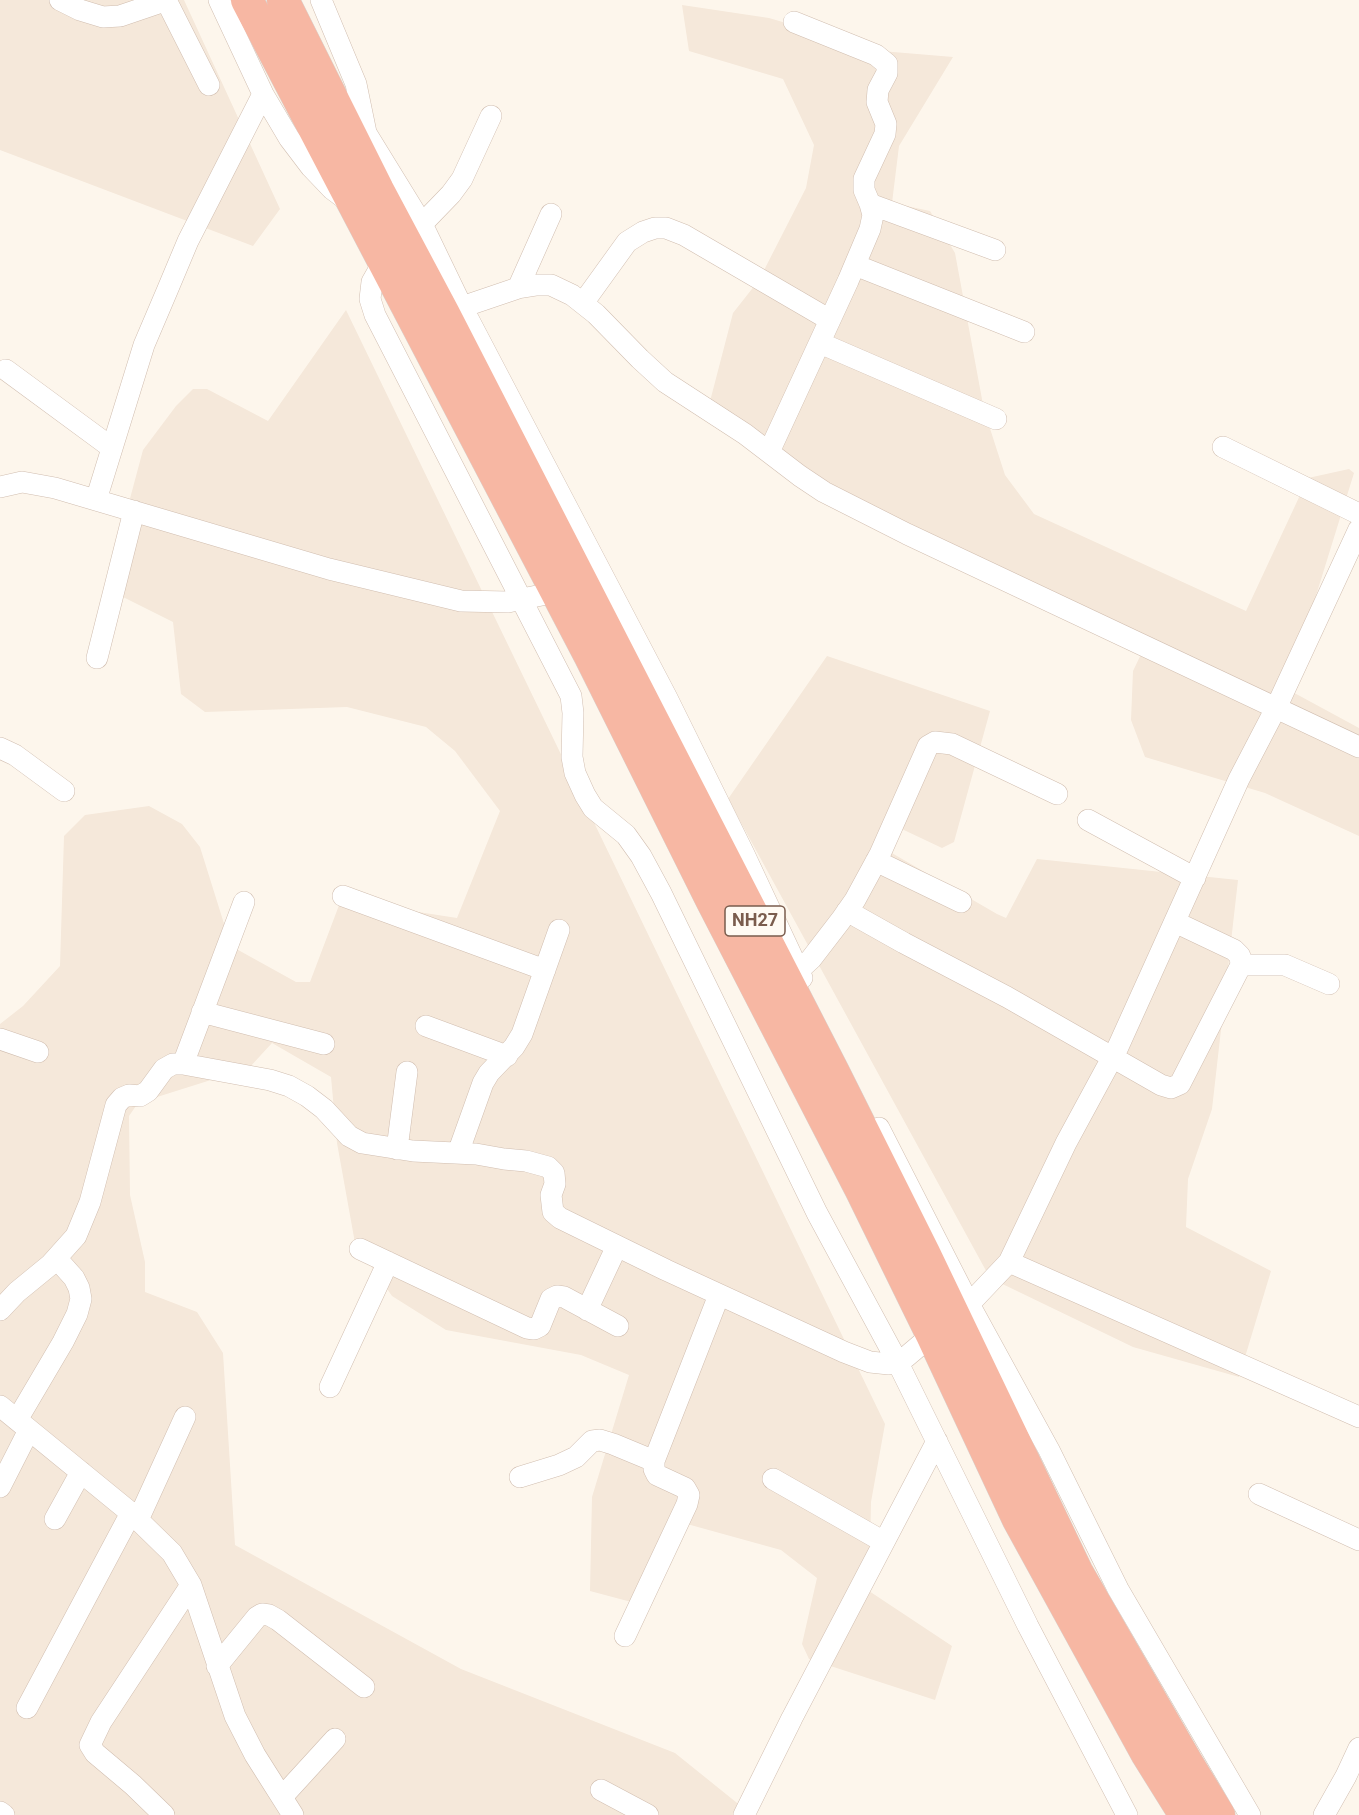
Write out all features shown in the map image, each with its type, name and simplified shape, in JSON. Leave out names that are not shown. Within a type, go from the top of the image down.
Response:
[{"type":"highway","name":"NH27","points":[[248,0],[269,43],[367,199],[444,314],[833,1071],[924,1253],[952,1319],[1077,1572],[1219,1815]]},
{"type":"highway","name":"NH27","points":[[289,12],[367,199],[384,261],[556,592],[861,1190],[952,1319],[1018,1519],[1147,1754],[1185,1815]]},
{"type":"street","points":[[60,0],[80,10],[103,17],[120,16],[166,0],[209,85]]},
{"type":"street","points":[[219,0],[264,94],[289,138],[311,167],[332,189],[367,199],[366,134],[356,84],[322,0]]},
{"type":"street","points":[[769,452],[870,229],[873,215],[864,190],[864,179],[885,134],[886,124],[877,102],[878,90],[887,73],[887,64],[876,55],[794,22]]},
{"type":"street","points":[[96,500],[144,345],[188,242],[264,94]]},
{"type":"street","points":[[422,224],[462,179],[491,116]]},
{"type":"street","points":[[366,134],[422,224],[462,307],[672,709],[744,854],[952,1319],[1049,1450],[1118,1589],[1250,1815]]},
{"type":"street","points":[[870,204],[995,250]]},
{"type":"street","points":[[518,288],[551,214]]},
{"type":"street","points":[[583,303],[627,242],[649,230],[666,228],[684,235],[830,320]]},
{"type":"street","points":[[384,261],[372,282],[370,299],[375,315],[571,696],[572,758],[575,773],[585,795],[593,808],[626,835],[662,893],[812,1203],[897,1361],[1028,1626],[1127,1815]]},
{"type":"street","points":[[855,265],[1024,332]]},
{"type":"street","points":[[462,307],[518,288],[537,285],[551,285],[572,295],[596,314],[665,382],[824,492],[1359,747]]},
{"type":"street","points":[[820,343],[996,419]]},
{"type":"street","points":[[6,370],[112,448]]},
{"type":"street","points":[[1223,447],[1359,514]]},
{"type":"street","points":[[0,486],[22,482],[55,488],[329,569],[461,601],[508,602],[556,592]]},
{"type":"street","points":[[97,658],[134,511]]},
{"type":"street","points":[[4,1300],[57,1259],[76,1236],[90,1202],[116,1105],[122,1098],[129,1095],[140,1096],[148,1091],[164,1069],[173,1064],[183,1064],[270,1080],[289,1086],[315,1102],[349,1136],[362,1143],[397,1149],[476,1154],[526,1161],[548,1167],[554,1173],[555,1184],[551,1195],[553,1212],[560,1218],[843,1352],[870,1362],[889,1364],[906,1357],[952,1319],[1009,1262],[1066,1143],[1113,1056],[1239,779],[1276,708],[1359,529]]},
{"type":"street","points":[[798,971],[811,959],[847,911],[876,861],[928,746],[934,742],[952,744],[1058,794]]},
{"type":"street","points":[[0,748],[15,755],[64,791]]},
{"type":"street","points":[[1088,820],[1195,878]]},
{"type":"street","points":[[876,861],[961,902]]},
{"type":"street","points":[[343,896],[545,970]]},
{"type":"street","points":[[183,1064],[244,902]]},
{"type":"street","points":[[847,911],[1113,1056],[1161,1085],[1172,1088],[1180,1084],[1241,965],[1240,956],[1234,950],[1175,922]]},
{"type":"street","points":[[458,1153],[483,1083],[489,1073],[507,1056],[522,1034],[559,930]]},
{"type":"street","points":[[1241,965],[1286,965],[1329,984]]},
{"type":"street","points":[[202,1012],[324,1044]]},
{"type":"street","points":[[426,1026],[507,1056]]},
{"type":"street","points":[[0,1039],[38,1052]]},
{"type":"street","points":[[397,1149],[407,1072]]},
{"type":"street","points":[[587,1310],[617,1246]]},
{"type":"street","points":[[360,1249],[527,1328],[534,1329],[540,1326],[550,1299],[557,1296],[564,1297],[618,1326]]},
{"type":"street","points":[[0,1487],[23,1425],[77,1314],[81,1299],[74,1278],[57,1259]]},
{"type":"street","points":[[330,1387],[388,1262]]},
{"type":"street","points":[[1009,1262],[1359,1417]]},
{"type":"street","points":[[625,1635],[687,1504],[689,1495],[685,1488],[657,1475],[654,1461],[719,1295]]},
{"type":"street","points":[[0,1406],[135,1516],[172,1553],[191,1585],[218,1666],[245,1736],[288,1806],[334,1739]]},
{"type":"street","points":[[27,1708],[135,1516],[185,1417]]},
{"type":"street","points":[[520,1477],[559,1465],[576,1457],[592,1442],[600,1440],[654,1461]]},
{"type":"street","points":[[744,1815],[792,1718],[937,1441]]},
{"type":"street","points":[[55,1519],[81,1472]]},
{"type":"street","points":[[773,1479],[884,1542]]},
{"type":"street","points":[[1259,1494],[1359,1540]]},
{"type":"street","points":[[164,1815],[95,1753],[90,1745],[101,1722],[191,1585]]},
{"type":"street","points":[[218,1666],[257,1617],[262,1614],[269,1615],[364,1687]]},
{"type":"street","points":[[1324,1815],[1359,1748]]},
{"type":"street","points":[[601,1790],[648,1815]]},
{"type":"shaded area","points":[[0,0],[184,0],[280,209],[253,246],[0,150]]},
{"type":"shaded area","points":[[682,5],[769,18],[881,51],[953,57],[899,146],[892,203],[930,211],[955,253],[984,410],[1005,475],[1034,514],[1246,611],[1308,478],[1349,469],[1354,473],[1287,689],[1359,728],[1359,836],[1265,793],[1145,757],[1131,720],[1133,671],[1146,644],[838,492],[708,409],[733,313],[759,280],[806,188],[814,145],[783,79],[689,51]]},
{"type":"shaded area","points":[[346,310],[885,1424],[871,1502],[869,1591],[952,1646],[935,1700],[809,1659],[802,1644],[817,1578],[781,1550],[687,1524],[650,1607],[590,1591],[592,1497],[629,1375],[581,1355],[446,1330],[392,1296],[355,1243],[337,1143],[331,1077],[272,1043],[249,1068],[138,1103],[129,1116],[130,1195],[145,1262],[145,1292],[197,1312],[223,1353],[235,1545],[461,1669],[675,1753],[752,1815],[0,1815],[0,1024],[23,1006],[60,966],[64,836],[85,815],[149,806],[182,824],[200,847],[231,946],[296,982],[310,982],[341,900],[457,918],[500,811],[455,751],[426,727],[347,707],[205,712],[181,694],[173,622],[123,597],[109,577],[143,450],[176,406],[193,389],[207,389],[268,421]]},
{"type":"shaded area","points":[[827,656],[990,711],[954,842],[942,848],[887,822],[878,845],[997,914],[1006,918],[1037,859],[1238,880],[1212,1109],[1188,1179],[1186,1227],[1271,1271],[1239,1377],[1133,1347],[990,1278],[728,799]]}]
